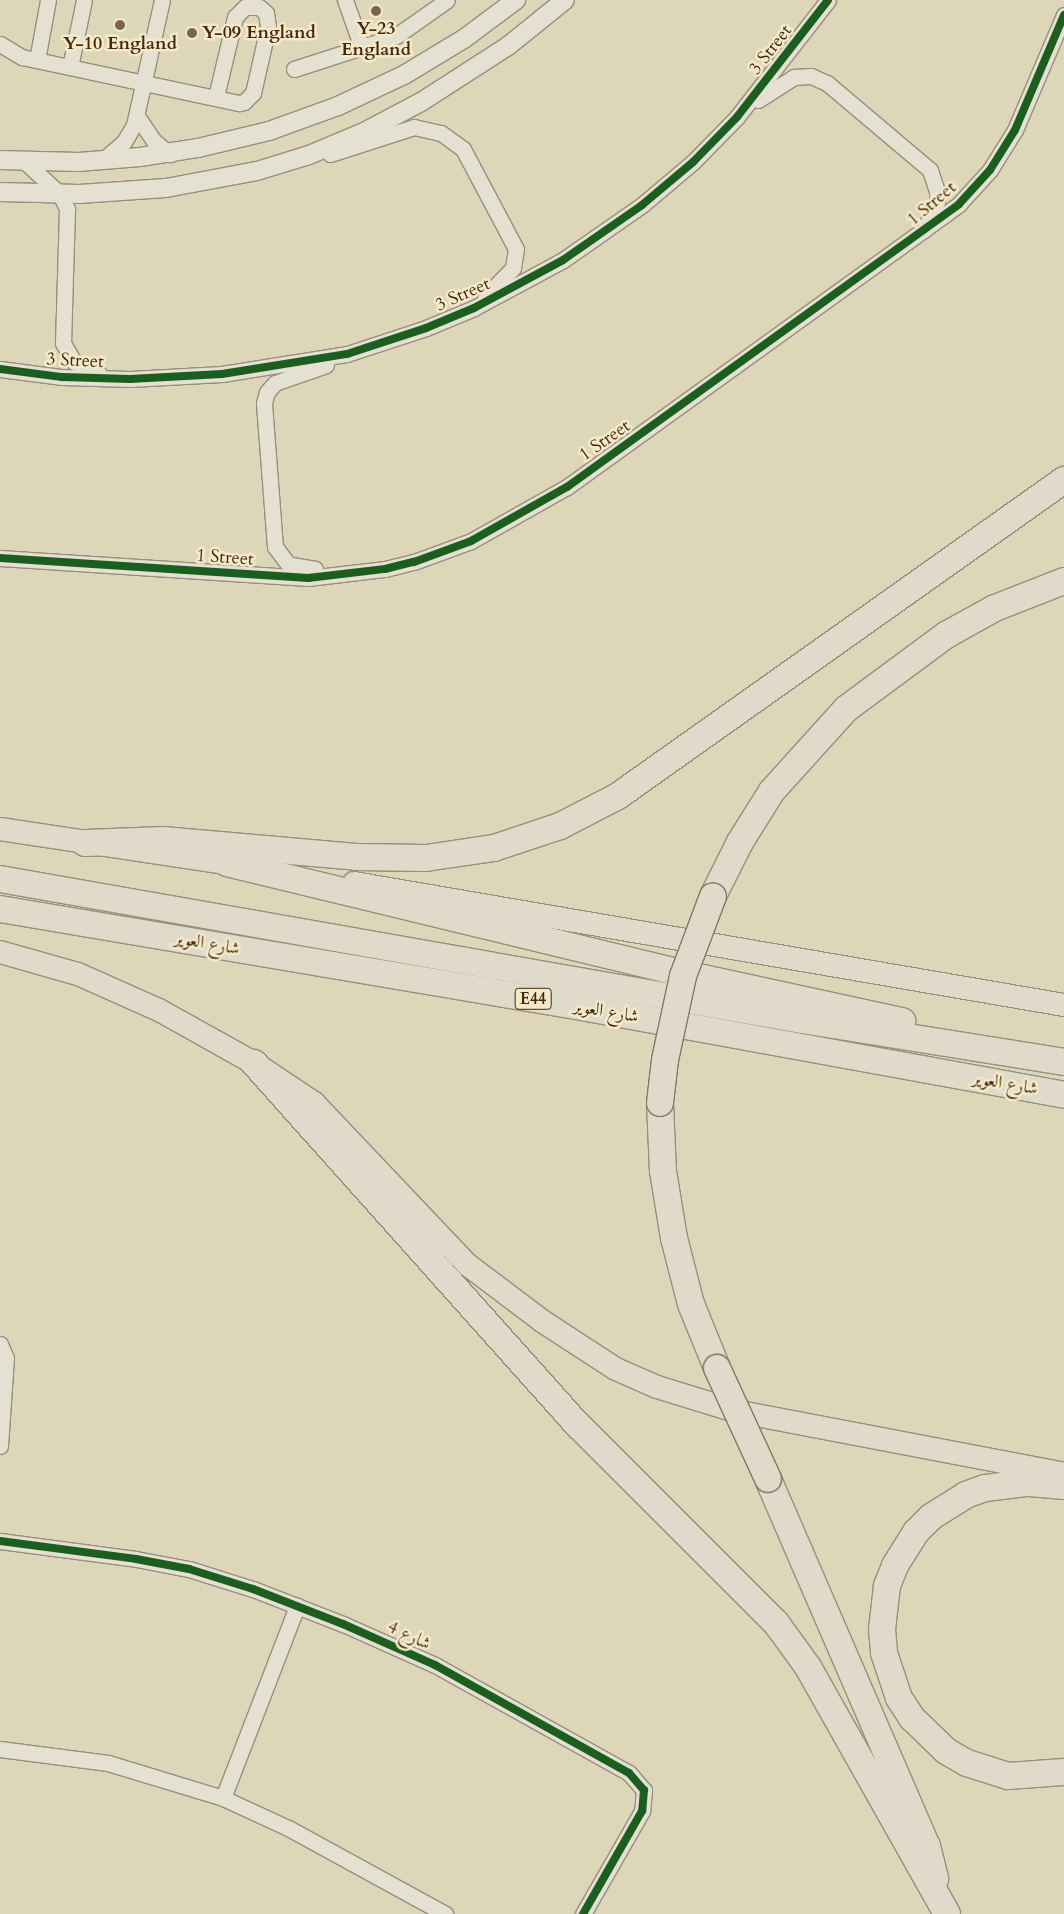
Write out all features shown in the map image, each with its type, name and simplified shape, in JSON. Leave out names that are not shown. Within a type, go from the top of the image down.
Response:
[{"type":"highway","points":[[85,843],[163,840],[356,857],[426,858],[494,848],[560,826],[618,796],[1064,480]]},
{"type":"highway","points":[[943,1907],[927,1846],[768,1478],[717,1368],[691,1304],[674,1238],[663,1171],[660,1103],[670,1035],[683,976],[713,896],[740,842],[772,791],[846,709],[946,635],[995,608],[1064,582]]},
{"type":"highway","points":[[227,863],[703,978],[863,1011],[1037,1058]]},
{"type":"highway","name":"شارع العوير","points":[[0,879],[802,1020],[1064,1062]]},
{"type":"highway","name":"شارع العوير","points":[[0,909],[576,1006],[1064,1095]]},
{"type":"highway","points":[[254,1063],[579,1426],[776,1623],[808,1667],[905,1844],[943,1907]]},
{"type":"highway","points":[[1064,1486],[1026,1483],[985,1488],[954,1502],[931,1517],[908,1543],[894,1566],[885,1599],[882,1629],[886,1661],[899,1698],[922,1730],[946,1751],[967,1763],[1008,1776],[1064,1772]]},
{"type":"main road","points":[[0,829],[470,901],[1064,1005]]},
{"type":"main road","points":[[0,952],[78,974],[159,1010],[254,1063],[314,1103],[468,1265],[542,1321],[616,1369],[657,1387],[735,1411],[1064,1474]]},
{"type":"street","points":[[37,60],[48,0]]},
{"type":"street","points":[[70,67],[84,0]]},
{"type":"street","points":[[102,161],[124,142],[137,116],[162,0]]},
{"type":"street","points":[[345,0],[361,45]]},
{"type":"street","points":[[294,69],[361,45],[396,36],[426,7],[447,0]]},
{"type":"street","points":[[0,160],[102,161],[170,154],[269,131],[338,106],[436,57],[516,0]]},
{"type":"street","points":[[280,165],[338,144],[421,102],[508,46],[565,0]]},
{"type":"street","name":"3 Street","points":[[0,369],[62,377],[130,379],[222,374],[347,354],[426,328],[474,308],[544,272],[615,225],[693,162],[737,117],[828,0]]},
{"type":"street","points":[[0,44],[14,54],[37,60],[145,81],[216,98],[239,103],[251,97],[269,22],[266,13],[259,7],[245,7],[235,17],[216,98]]},
{"type":"street","name":"1 Street","points":[[0,558],[292,577],[355,573],[414,562],[443,553],[536,507],[922,233],[964,199],[1004,150],[1025,109],[1064,15]]},
{"type":"street","points":[[737,117],[786,80],[811,76],[827,83],[930,170],[935,180],[937,202],[922,233]]},
{"type":"street","points":[[137,116],[154,141],[170,154]]},
{"type":"street","points":[[0,192],[60,194],[182,186],[334,152],[400,129],[428,129],[453,140],[474,165],[516,249],[513,268],[474,308]]},
{"type":"street","points":[[23,160],[60,194],[67,209],[62,328],[66,350],[74,362],[88,370],[130,379]]},
{"type":"street","points":[[347,354],[275,383],[267,392],[264,403],[278,554],[295,567],[355,573]]},
{"type":"street","points":[[0,1344],[6,1358],[0,1446]]},
{"type":"street","name":"شارع 4","points":[[0,1541],[98,1552],[189,1569],[296,1606],[434,1665],[639,1781],[644,1790],[642,1811],[582,1914]]},
{"type":"street","points":[[223,1798],[296,1606]]},
{"type":"street","points":[[0,1749],[108,1763],[223,1798],[290,1829],[445,1914]]},
{"type":"cycle path","points":[[0,369],[62,377],[130,379],[222,374],[347,354],[426,328],[474,308],[563,260],[642,205],[693,162],[737,117],[828,0]]},
{"type":"cycle path","points":[[0,558],[308,578],[385,569],[414,562],[471,541],[567,487],[959,204],[990,170],[1015,130],[1064,15]]},
{"type":"cycle path","points":[[0,1541],[136,1559],[189,1569],[253,1589],[343,1624],[435,1665],[629,1773],[644,1790],[642,1811],[583,1914]]},
{"type":"place","name":"Y-23 England","points":[[376,11]]},
{"type":"place","name":"Y-10 England","points":[[120,25]]},
{"type":"place","name":"Y-09 England","points":[[192,33]]}]
